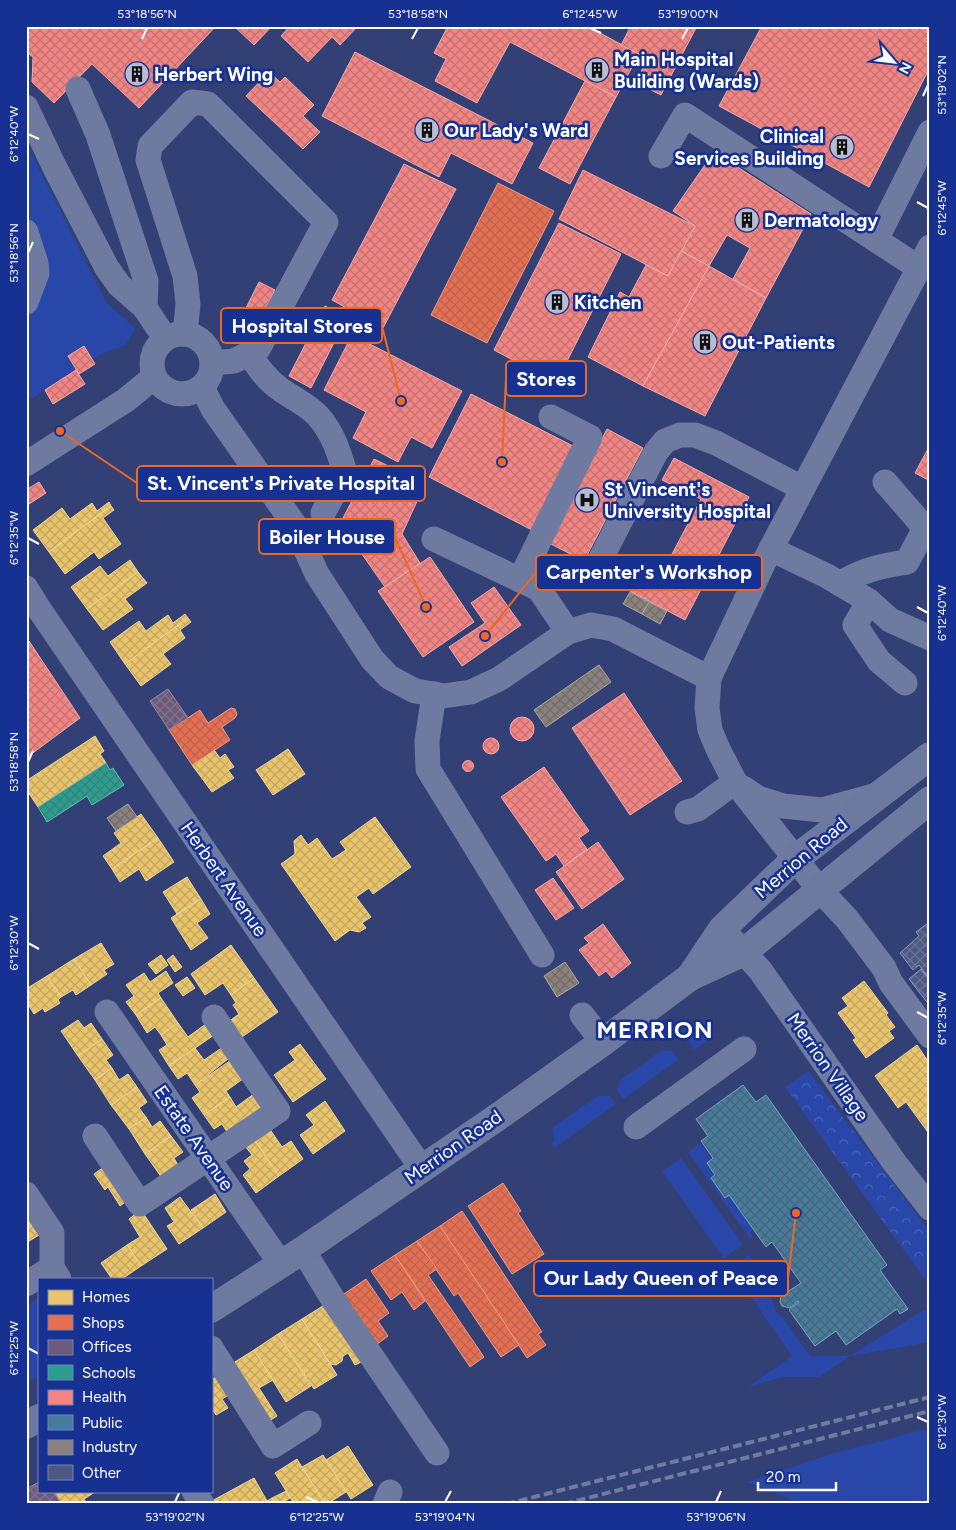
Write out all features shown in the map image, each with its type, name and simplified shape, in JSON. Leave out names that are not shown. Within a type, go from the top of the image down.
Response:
[{"type":"main road","name":"Merrion Road","points":[[690,977],[722,929],[795,859],[930,756]]},
{"type":"main road","name":"Merrion Road","points":[[212,1308],[422,1169],[603,1042],[690,977],[744,952],[930,800]]},
{"type":"main road","points":[[26,1425],[38,1419]]},
{"type":"street","points":[[78,89],[98,135],[146,281],[145,308]]},
{"type":"street","points":[[175,336],[188,304],[185,276],[148,160],[150,146],[192,102],[208,104],[326,222],[258,349],[234,360],[212,363]]},
{"type":"street","points":[[26,107],[106,268],[118,285],[175,336]]},
{"type":"street","points":[[661,156],[685,115],[876,240],[924,257],[770,549],[709,678],[707,708],[710,730],[735,782],[819,889],[847,919],[884,968],[891,983],[930,1036]]},
{"type":"street","points":[[876,240],[930,132]]},
{"type":"street","points":[[26,232],[36,262],[37,274],[26,302]]},
{"type":"street","points":[[190,334],[201,340],[211,355],[211,373],[202,387],[194,392],[179,394],[169,392],[157,383],[154,378],[151,367],[154,351],[159,344],[175,336],[190,334]]},
{"type":"street","points":[[249,354],[261,371],[278,388],[317,415],[331,433],[338,447],[345,472],[323,514]]},
{"type":"street","points":[[26,464],[126,400],[154,378]]},
{"type":"street","points":[[202,387],[213,409],[294,524],[317,574],[372,659],[389,677],[415,690],[443,696],[471,692],[499,680],[568,632],[591,625],[613,629],[709,678]]},
{"type":"street","points":[[520,580],[590,437],[552,417]]},
{"type":"street","points":[[596,570],[656,452],[666,441],[680,435],[695,435],[716,443],[802,488]]},
{"type":"street","points":[[856,599],[851,576],[907,562],[927,530],[885,482]]},
{"type":"street","points":[[434,538],[539,588],[568,632]]},
{"type":"street","points":[[770,549],[797,561],[890,620],[930,638]]},
{"type":"street","points":[[856,599],[876,583],[915,571]]},
{"type":"street","name":"Herbert Avenue","points":[[26,588],[400,1134],[422,1169]]},
{"type":"street","points":[[856,599],[896,606],[930,624]]},
{"type":"street","points":[[890,620],[895,633],[900,638],[906,643],[930,654]]},
{"type":"street","points":[[434,694],[427,741],[428,769],[542,955]]},
{"type":"street","points":[[735,782],[758,798],[795,808],[822,810],[878,795]]},
{"type":"street","points":[[687,812],[698,809],[735,782]]},
{"type":"street","name":"Merrion Village","points":[[722,929],[760,970],[894,1162],[930,1208]]},
{"type":"street","name":"Estate Avenue","points":[[108,1012],[208,1158],[292,1257],[334,1301],[437,1454]]},
{"type":"street","points":[[582,1015],[603,1042]]},
{"type":"street","points":[[95,1136],[140,1204],[278,1111],[214,1017]]},
{"type":"street","points":[[636,1127],[744,1049]]},
{"type":"street","points":[[26,1194],[52,1233],[56,1273],[42,1278]]},
{"type":"street","points":[[26,1284],[38,1280]]},
{"type":"street","points":[[212,1350],[273,1446],[309,1423]]},
{"type":"street","points":[[195,1492],[202,1504]]},
{"type":"green space","points":[[26,143],[106,302],[135,328],[126,345],[93,359],[84,346],[68,356],[76,370],[26,402]]},
{"type":"green space","points":[[704,1020],[715,1035],[694,1050],[688,1040],[688,1032]]},
{"type":"green space","points":[[662,1050],[672,1051],[678,1060],[623,1099],[616,1089],[618,1088],[619,1081]]},
{"type":"green space","points":[[808,1071],[930,1232],[930,1286],[785,1087]]},
{"type":"green space","points":[[599,1095],[609,1095],[616,1104],[554,1148],[551,1144],[554,1141],[552,1128]]},
{"type":"green space","points":[[700,1143],[712,1159],[707,1163],[715,1175],[711,1178],[725,1198],[729,1195],[754,1229],[750,1232],[753,1237],[750,1239],[688,1152]]},
{"type":"green space","points":[[681,1158],[743,1245],[724,1258],[662,1171]]},
{"type":"green space","points":[[749,1255],[775,1289],[768,1294],[772,1299],[775,1311],[783,1318],[810,1356],[850,1356],[819,1377],[783,1377],[748,1387],[792,1356],[731,1268]]},
{"type":"green space","points":[[38,1298],[38,1376],[26,1383],[26,1307]]},
{"type":"green space","points":[[925,1309],[930,1311],[930,1342],[850,1356]]},
{"type":"green space","points":[[930,1428],[930,1504],[802,1504],[747,1482],[835,1453]]},
{"type":"building: Homes","points":[[109,502],[111,506],[49,552],[33,530],[62,508],[70,519],[92,503],[97,511]]},
{"type":"building: Homes","points":[[111,506],[114,510],[103,518],[121,544],[99,559],[94,552],[65,574],[49,552]]},
{"type":"building: Homes","points":[[130,560],[138,572],[87,609],[71,587],[100,566],[108,576]]},
{"type":"building: Homes","points":[[138,572],[147,583],[125,599],[133,609],[103,630],[87,609]]},
{"type":"building: Homes","points":[[185,614],[188,618],[125,664],[110,642],[139,621],[146,631],[168,615],[173,623]]},
{"type":"building: Homes","points":[[188,618],[191,622],[180,630],[185,638],[163,654],[171,664],[141,686],[125,664]]},
{"type":"building: Homes","points":[[95,736],[104,751],[100,754],[106,763],[38,807],[26,789],[26,781]]},
{"type":"building: Homes","points":[[288,749],[305,774],[273,795],[256,770]]},
{"type":"building: Homes","points":[[214,750],[220,758],[225,754],[234,767],[228,770],[234,778],[212,792],[192,765]]},
{"type":"building: Homes","points":[[141,814],[158,838],[112,869],[103,856],[121,843],[114,833]]},
{"type":"building: Homes","points":[[375,817],[411,867],[373,894],[369,888],[356,897],[371,917],[362,923],[366,928],[359,932],[350,930],[335,941],[281,864],[295,854],[294,841],[301,835],[308,845],[317,838],[332,859],[346,850],[340,842]]},
{"type":"building: Homes","points":[[158,838],[174,862],[146,881],[139,869],[120,882],[112,869]]},
{"type":"building: Homes","points":[[187,877],[201,899],[177,914],[163,892]]},
{"type":"building: Homes","points":[[201,899],[210,914],[197,923],[208,938],[191,950],[171,918]]},
{"type":"building: Homes","points":[[101,943],[114,964],[104,970],[107,974],[91,985],[74,959]]},
{"type":"building: Homes","points":[[231,945],[254,978],[231,995],[223,983],[205,995],[191,974]]},
{"type":"building: Homes","points":[[161,955],[168,965],[156,974],[148,964]]},
{"type":"building: Homes","points":[[173,955],[182,967],[175,972],[167,960]]},
{"type":"building: Homes","points":[[74,959],[91,985],[76,995],[73,990],[61,997],[47,976]]},
{"type":"building: Homes","points":[[166,971],[173,983],[158,993],[161,998],[136,1015],[126,1002],[134,996],[126,985],[144,973],[150,982]]},
{"type":"building: Homes","points":[[47,976],[61,997],[58,1000],[60,1003],[45,1012],[43,1008],[34,1014],[26,1001],[26,989]]},
{"type":"building: Homes","points":[[187,977],[195,988],[183,996],[175,985]]},
{"type":"building: Homes","points":[[254,978],[278,1012],[236,1041],[224,1025],[239,1014],[233,1005],[236,1003],[231,995]]},
{"type":"building: Homes","points":[[864,981],[888,1013],[886,1015],[895,1027],[889,1031],[894,1038],[866,1058],[853,1040],[856,1038],[838,1013],[848,1006],[842,998]]},
{"type":"building: Homes","points":[[161,998],[178,1023],[161,1035],[155,1027],[147,1033],[136,1015]]},
{"type":"building: Homes","points":[[78,1020],[84,1028],[91,1023],[102,1039],[78,1056],[61,1031]]},
{"type":"building: Homes","points":[[210,1021],[217,1033],[169,1066],[159,1050],[167,1045],[161,1035],[178,1023],[188,1037]]},
{"type":"building: Homes","points":[[102,1039],[113,1055],[106,1060],[112,1068],[95,1080],[78,1056]]},
{"type":"building: Homes","points":[[300,1044],[326,1079],[293,1102],[274,1075],[295,1060],[289,1052]]},
{"type":"building: Homes","points":[[226,1045],[233,1055],[195,1085],[187,1073],[178,1079],[169,1066],[195,1048],[204,1060]]},
{"type":"building: Homes","points":[[917,1045],[930,1064],[930,1070],[928,1071],[930,1074],[930,1135],[906,1102],[898,1108],[875,1076]]},
{"type":"building: Homes","points":[[234,1058],[247,1076],[226,1091],[230,1097],[204,1115],[192,1098],[200,1092],[195,1085]]},
{"type":"building: Homes","points":[[112,1068],[119,1080],[128,1074],[137,1087],[111,1105],[95,1080]]},
{"type":"building: Homes","points":[[137,1087],[147,1102],[139,1108],[146,1117],[129,1129],[111,1105]]},
{"type":"building: Homes","points":[[258,1091],[269,1107],[229,1135],[222,1124],[214,1129],[204,1115],[230,1097],[236,1107]]},
{"type":"building: Homes","points":[[325,1101],[345,1131],[313,1154],[300,1135],[314,1125],[306,1115]]},
{"type":"building: Homes","points":[[146,1117],[152,1127],[160,1121],[171,1136],[145,1154],[129,1129]]},
{"type":"building: Homes","points":[[267,1125],[282,1147],[291,1141],[303,1159],[279,1176],[251,1136]]},
{"type":"building: Homes","points":[[171,1136],[183,1152],[174,1158],[179,1167],[162,1178],[145,1154]]},
{"type":"building: Homes","points":[[254,1139],[279,1176],[256,1193],[243,1175],[250,1169],[244,1161],[252,1155],[245,1146]]},
{"type":"building: Homes","points":[[108,1164],[131,1198],[120,1206],[108,1187],[105,1190],[94,1174]]},
{"type":"building: Homes","points":[[215,1194],[226,1212],[203,1228],[191,1210]]},
{"type":"building: Homes","points":[[180,1197],[203,1228],[179,1244],[167,1226],[174,1222],[165,1208]]},
{"type":"building: Homes","points":[[141,1210],[167,1249],[141,1266],[127,1245],[140,1237],[129,1219]]},
{"type":"building: Homes","points":[[26,1214],[39,1235],[26,1243]]},
{"type":"building: Homes","points":[[127,1245],[141,1266],[123,1278],[111,1278],[101,1263]]},
{"type":"building: Homes","points":[[326,1304],[363,1361],[355,1365],[348,1353],[336,1365],[330,1364],[302,1319]]},
{"type":"building: Homes","points":[[302,1319],[337,1375],[314,1389],[278,1334]]},
{"type":"building: Homes","points":[[278,1334],[311,1386],[286,1402],[254,1350]]},
{"type":"building: Homes","points":[[254,1350],[273,1380],[259,1388],[277,1416],[266,1423],[230,1365]]},
{"type":"building: Homes","points":[[221,1374],[232,1393],[222,1399],[228,1408],[216,1415],[212,1409],[212,1379]]},
{"type":"building: Homes","points":[[348,1446],[373,1485],[351,1499],[326,1460]]},
{"type":"building: Homes","points":[[323,1455],[346,1492],[327,1504],[325,1504],[302,1467]]},
{"type":"building: Homes","points":[[297,1459],[323,1501],[319,1504],[294,1504],[275,1473]]},
{"type":"building: Homes","points":[[254,1478],[267,1501],[262,1504],[210,1504],[210,1502]]},
{"type":"building: Homes","points":[[286,1491],[290,1498],[281,1504],[275,1504],[272,1498]]},
{"type":"building: Homes","points":[[55,1492],[95,1492],[84,1499],[87,1504],[61,1504]]},
{"type":"building: Homes","points":[[272,1498],[275,1504],[262,1504]]},
{"type":"building: Shops","points":[[498,183],[554,211],[487,343],[431,315]]},
{"type":"building: Shops","points":[[231,708],[235,709],[237,714],[235,718],[222,727],[230,740],[192,765],[169,730],[200,710],[208,723]]},
{"type":"building: Shops","points":[[503,1183],[521,1211],[518,1213],[544,1254],[512,1274],[468,1206]]},
{"type":"building: Shops","points":[[462,1211],[542,1332],[538,1334],[546,1345],[527,1358],[440,1226]]},
{"type":"building: Shops","points":[[440,1226],[519,1345],[501,1357],[458,1293],[454,1296],[417,1241]]},
{"type":"building: Shops","points":[[417,1241],[437,1269],[428,1275],[484,1357],[470,1367],[395,1255]]},
{"type":"building: Shops","points":[[395,1255],[425,1301],[414,1310],[402,1292],[391,1300],[371,1271]]},
{"type":"building: Shops","points":[[366,1279],[389,1313],[378,1321],[388,1336],[372,1348],[338,1298]]},
{"type":"building: Offices","points":[[168,689],[188,718],[169,730],[150,701]]},
{"type":"building: Offices","points":[[38,1483],[38,1492],[55,1492],[61,1504],[26,1504],[26,1489]]},
{"type":"building: Schools","points":[[106,763],[110,770],[113,768],[124,785],[92,805],[87,796],[47,822],[38,807]]},
{"type":"building: Health","name":"Herbert Wing","points":[[26,26],[216,26],[139,108],[92,64],[54,103],[32,82],[33,57],[26,52]]},
{"type":"building: Health","name":"Herbert Wing","points":[[234,26],[272,26],[254,45]]},
{"type":"building: Health","points":[[290,26],[358,26],[340,45],[332,37],[308,62],[281,36]]},
{"type":"building: Health","name":"Main Hospital Building (Wards)","points":[[448,26],[587,26],[639,54],[616,97],[510,42],[477,103],[435,81],[446,59],[434,53]]},
{"type":"building: Health","points":[[631,26],[697,26],[661,95],[635,82],[648,59],[621,45]]},
{"type":"building: Health","name":"Clinical Services Building","points":[[762,26],[930,26],[930,67],[869,187],[719,106]]},
{"type":"building: Health","name":"Our Lady's Ward","points":[[355,52],[533,143],[512,184],[451,153],[439,177],[322,116]]},
{"type":"building: Health","points":[[269,72],[280,82],[285,77],[314,105],[303,116],[320,132],[303,149],[246,96]]},
{"type":"building: Health","points":[[585,81],[616,97],[570,184],[539,168]]},
{"type":"building: Health","name":"Dermatology","points":[[714,152],[811,214],[766,298],[733,279],[750,248],[727,235],[709,266],[681,251],[695,226],[673,211]]},
{"type":"building: Health","points":[[404,164],[456,189],[383,328],[332,300]]},
{"type":"building: Health","points":[[583,170],[695,226],[668,276],[559,219]]},
{"type":"building: Health","name":"Kitchen","points":[[559,223],[621,254],[556,383],[494,350]]},
{"type":"building: Health","points":[[681,251],[709,266],[643,386],[588,357],[620,292],[629,297],[646,265],[668,276]]},
{"type":"building: Health","name":"Out-Patients","points":[[709,266],[766,298],[705,416],[643,386]]},
{"type":"building: Health","points":[[259,282],[275,290],[261,318],[245,310]]},
{"type":"building: Health","points":[[325,306],[347,317],[311,388],[289,376]]},
{"type":"building: Health","points":[[352,335],[462,391],[432,448],[411,437],[398,462],[353,438],[366,412],[324,390]]},
{"type":"building: Health","points":[[84,346],[95,364],[79,374],[68,356]]},
{"type":"building: Health","points":[[76,370],[85,384],[53,404],[45,390]]},
{"type":"building: Health","points":[[471,394],[575,447],[532,530],[429,477]]},
{"type":"building: Health","points":[[607,429],[643,448],[584,561],[549,543]]},
{"type":"building: Health","points":[[930,445],[930,481],[915,473]]},
{"type":"building: Health","points":[[674,458],[749,497],[685,620],[611,581],[623,557],[660,577],[701,499],[662,480]]},
{"type":"building: Health","points":[[374,459],[425,484],[402,534],[420,563],[385,587],[350,537],[357,526],[343,518]]},
{"type":"building: Health","points":[[39,482],[46,493],[26,506],[26,490]]},
{"type":"building: Health","points":[[430,557],[474,622],[423,657],[378,591]]},
{"type":"building: Health","points":[[494,587],[521,625],[462,666],[449,647],[485,623],[471,603]]},
{"type":"building: Health","points":[[29,641],[80,718],[26,758],[26,656]]},
{"type":"building: Health","points":[[624,693],[682,781],[630,815],[572,728]]},
{"type":"building: Health","points":[[522,717],[530,721],[534,729],[530,737],[522,741],[514,737],[510,729],[514,721]]},
{"type":"building: Health","points":[[488,738],[494,738],[499,743],[497,752],[488,754],[483,749],[483,743]]},
{"type":"building: Health","points":[[468,760],[474,766],[468,772],[462,766]]},
{"type":"building: Health","points":[[544,767],[589,831],[579,838],[587,849],[564,866],[556,854],[546,861],[501,797]]},
{"type":"building: Health","points":[[598,842],[624,879],[582,909],[556,872]]},
{"type":"building: Health","points":[[553,878],[574,908],[556,920],[535,890]]},
{"type":"building: Health","points":[[603,924],[631,963],[612,978],[606,971],[599,976],[579,950],[589,943],[584,938]]},
{"type":"building: Public","points":[[743,1085],[756,1102],[766,1095],[887,1265],[880,1270],[908,1309],[900,1314],[897,1309],[846,1345],[836,1331],[815,1346],[789,1310],[799,1302],[790,1308],[782,1306],[780,1302],[781,1296],[801,1283],[772,1242],[766,1247],[729,1195],[725,1198],[711,1178],[715,1175],[707,1163],[713,1158],[701,1141],[708,1136],[696,1119]]},
{"type":"building: Industry","points":[[630,592],[649,602],[642,614],[623,604]]},
{"type":"building: Industry","points":[[649,602],[667,611],[660,624],[642,614]]},
{"type":"building: Industry","points":[[599,665],[611,682],[546,727],[534,710]]},
{"type":"building: Industry","points":[[128,804],[137,817],[116,831],[107,818]]},
{"type":"building: Industry","points":[[565,962],[579,983],[557,997],[544,976]]},
{"type":"building: Other","points":[[928,923],[930,925],[930,979],[919,965],[913,970],[900,953],[919,936],[916,932]]},
{"type":"building: Other","points":[[921,969],[930,980],[930,1006],[909,979]]},
{"type":"railway","points":[[506,1504],[930,1397]]},
{"type":"railway","points":[[564,1504],[930,1411]]},
{"type":"place","name":"Main Hospital Building (Wards)","points":[[597,70]]},
{"type":"place","name":"Herbert Wing","points":[[137,74]]},
{"type":"place","name":"Our Lady's Ward","points":[[427,130]]},
{"type":"place","name":"Clinical Services Building","points":[[842,147]]},
{"type":"place","name":"Dermatology","points":[[747,220]]},
{"type":"place","name":"Kitchen","points":[[557,302]]},
{"type":"place","name":"Out-Patients","points":[[705,342]]},
{"type":"place","name":"Hospital Stores","points":[[401,401]]},
{"type":"place","name":"St. Vincent's Private Hospital","points":[[60,431]]},
{"type":"place","name":"Stores","points":[[502,462]]},
{"type":"place","name":"St Vincent's University Hospital","points":[[587,500]]},
{"type":"place","name":"Boiler House","points":[[426,607]]},
{"type":"place","name":"Carpenter's Workshop","points":[[485,636]]},
{"type":"place","name":"Our Lady Queen of Peace","points":[[796,1213]]},
{"type":"district","name":"MERRION","points":[[655,1029]]}]
